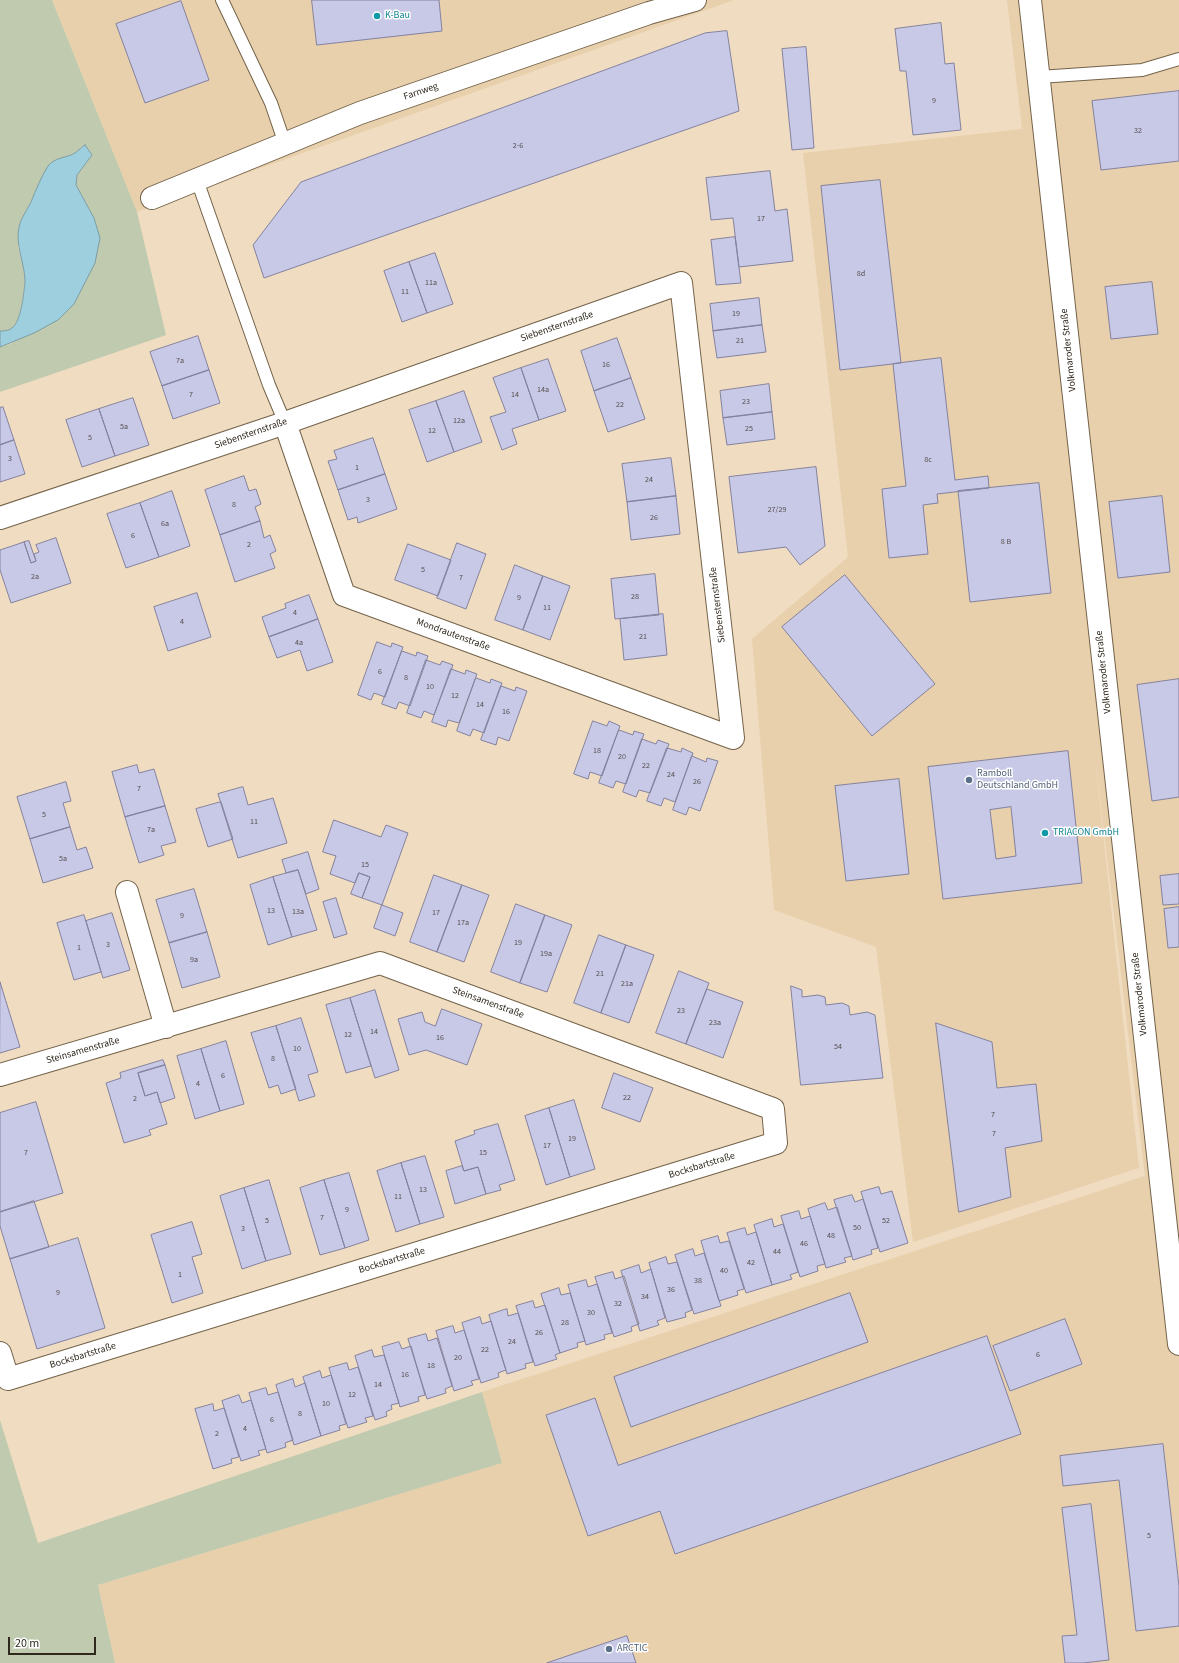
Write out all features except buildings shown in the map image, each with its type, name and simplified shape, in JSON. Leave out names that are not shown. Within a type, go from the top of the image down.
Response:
[{"type":"street","name":"Farnweg","points":[[152,198],[368,110],[649,13],[695,0]]},
{"type":"street","name":"Volkmaroder Straße","points":[[1030,0],[1179,1344]]},
{"type":"street","name":"Siebensternstraße","points":[[0,518],[285,422],[681,283],[733,738]]},
{"type":"street","name":"Mondrautenstraße","points":[[285,422],[344,595],[733,738]]},
{"type":"street","points":[[127,892],[166,1027]]},
{"type":"street","name":"Steinsamenstraße","points":[[0,1075],[380,963],[773,1109],[776,1143]]},
{"type":"street","name":"Bocksbartstraße","points":[[0,1352],[8,1379],[776,1143]]},
{"type":"lane","points":[[222,0],[272,103],[285,144]]},
{"type":"lane","points":[[1039,77],[1142,70],[1179,59]]},
{"type":"lane","points":[[198,180],[269,385],[285,422]]},
{"type":"shaded area","points":[[52,0],[734,0],[137,212]]},
{"type":"shaded area","points":[[1007,0],[1179,0],[1179,1663],[115,1663],[98,1585],[501,1463],[482,1392],[1145,1176],[1094,748],[1139,1168],[913,1242],[876,947],[774,910],[752,639],[848,557],[803,153],[1022,129]]},
{"type":"green space","points":[[0,0],[52,0],[137,212],[166,335],[0,392],[0,347],[10,344],[74,304],[82,285],[94,218],[76,185],[77,175],[92,155],[85,145],[75,153],[66,157],[31,201],[24,215],[19,227],[18,247],[23,265],[25,282],[22,302],[18,319],[13,328],[0,331]]},
{"type":"green space","points":[[482,1392],[502,1463],[98,1585],[115,1663],[0,1663],[0,1420],[38,1543]]},
{"type":"water","points":[[85,145],[92,155],[77,175],[76,185],[94,218],[100,238],[95,263],[74,304],[58,320],[34,333],[0,347],[0,331],[9,330],[15,325],[18,320],[23,299],[25,275],[18,241],[21,220],[48,166],[58,159],[72,155]]},
{"type":"place","name":"K-Bau","points":[[377,16]]},
{"type":"place","name":"Ramboll Deutschland GmbH","points":[[969,780]]},
{"type":"place","name":"TRIACON GmbH","points":[[1045,833]]},
{"type":"place","name":"ARCTIC","points":[[609,1649]]}]
